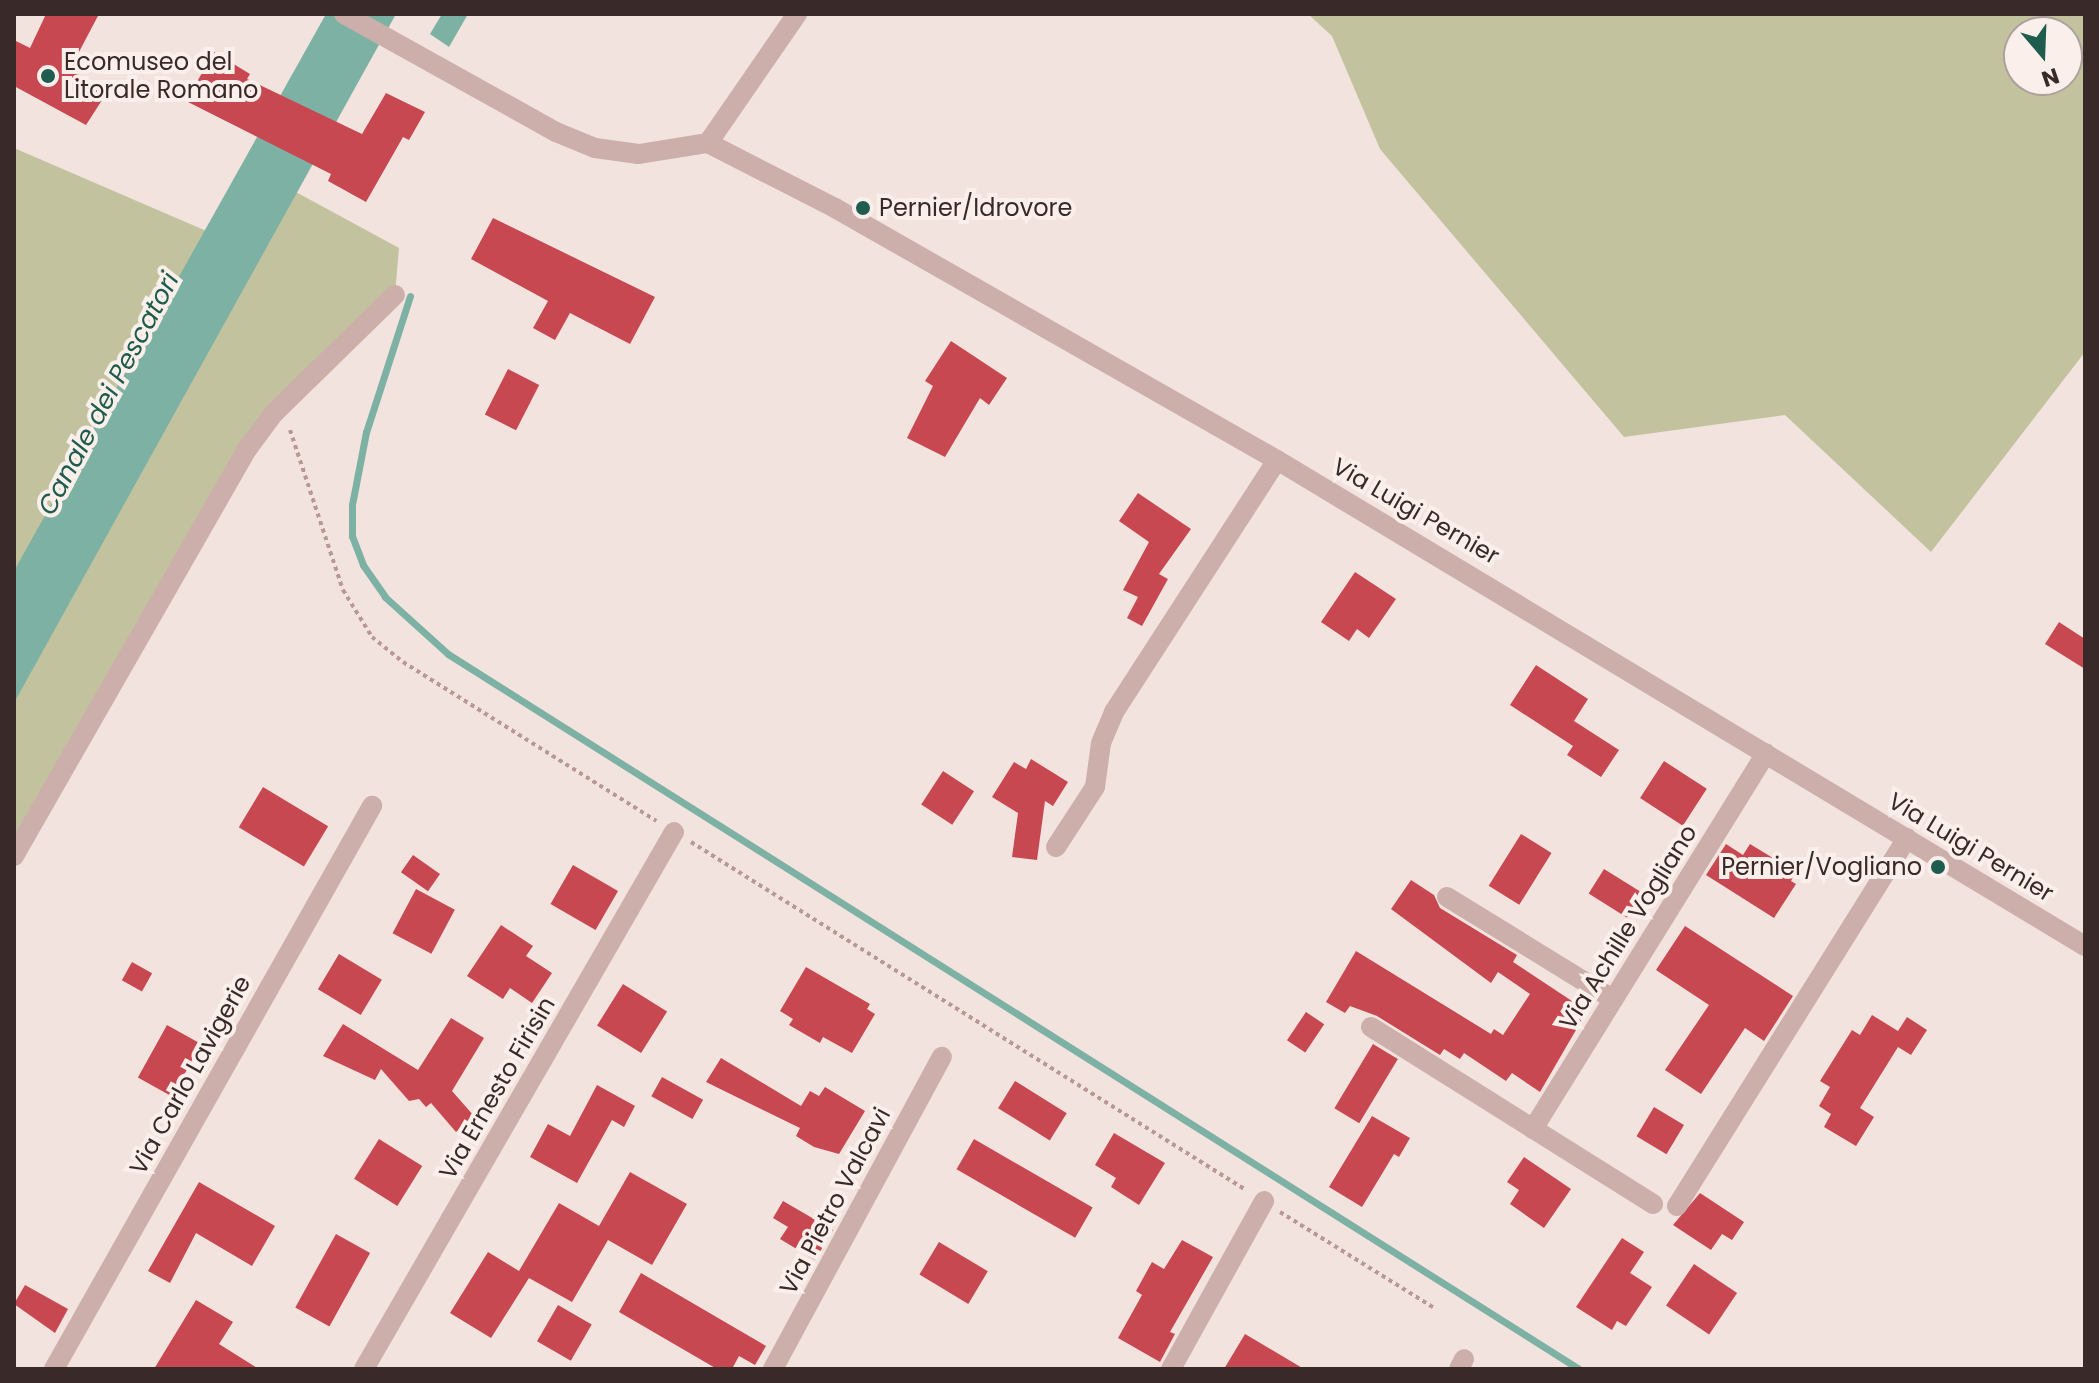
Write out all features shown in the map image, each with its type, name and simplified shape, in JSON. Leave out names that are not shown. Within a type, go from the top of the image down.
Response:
[{"type":"street","points":[[344,14],[556,132],[595,148],[639,154],[708,143],[797,14]]},
{"type":"street","name":"Via Luigi Pernier","points":[[708,143],[835,208],[1277,460],[2085,946]]},
{"type":"street","points":[[14,856],[245,452],[299,387],[395,295]]},
{"type":"street","points":[[1056,847],[1095,787],[1101,743],[1114,712],[1277,460]]},
{"type":"street","name":"Via Achille Vogliano","points":[[1533,1129],[1766,753]]},
{"type":"street","name":"Via Carlo Lavigerie","points":[[54,1369],[372,806]]},
{"type":"street","name":"Via Ernesto Firisin","points":[[364,1369],[674,832]]},
{"type":"street","points":[[1677,1206],[1907,838]]},
{"type":"street","points":[[1447,897],[1613,999]]},
{"type":"street","points":[[1371,1027],[1653,1204]]},
{"type":"street","name":"Via Pietro Valcavi","points":[[773,1369],[942,1057]]},
{"type":"street","points":[[1171,1369],[1264,1201]]},
{"type":"path","points":[[299,387],[291,406],[290,432],[354,616],[403,662],[1434,1308]]},
{"type":"green space","points":[[1308,14],[2085,14],[2085,352],[1931,552],[1785,415],[1624,437],[1380,149],[1332,36]]},
{"type":"green space","points":[[14,148],[225,239],[261,173],[399,248],[395,295],[274,413],[14,856]]},
{"type":"water","points":[[326,14],[396,14],[14,703],[14,571]]},
{"type":"water","points":[[442,14],[468,14],[449,47],[430,34]]},
{"type":"building","name":"Ecomuseo del Litorale Romano","points":[[46,14],[99,14],[70,69],[106,94],[86,125],[14,86],[14,40],[30,48]]},
{"type":"building","points":[[214,52],[250,74],[247,79],[362,134],[386,93],[425,112],[409,140],[403,137],[366,202],[328,181],[331,174],[186,101]]},
{"type":"building","points":[[493,218],[655,297],[630,344],[570,313],[555,340],[533,328],[548,301],[471,259]]},
{"type":"building","points":[[951,341],[1007,378],[989,405],[980,398],[945,457],[907,438],[933,386],[925,381]]},
{"type":"building","points":[[508,369],[539,385],[516,430],[485,414]]},
{"type":"building","points":[[1138,493],[1191,529],[1159,574],[1168,579],[1142,626],[1127,618],[1138,597],[1123,590],[1149,542],[1119,521]]},
{"type":"building","points":[[1355,572],[1396,599],[1369,638],[1357,629],[1349,641],[1321,622]]},
{"type":"building","points":[[2059,622],[2085,639],[2085,669],[2045,644]]},
{"type":"building","points":[[1536,665],[1588,699],[1574,721],[1619,750],[1601,777],[1567,755],[1573,746],[1510,705]]},
{"type":"building","points":[[1031,759],[1068,782],[1053,806],[1045,801],[1037,860],[1012,857],[1018,813],[992,797],[1014,762],[1026,769]]},
{"type":"building","points":[[1664,761],[1707,789],[1683,826],[1640,798]]},
{"type":"building","points":[[943,771],[974,791],[952,825],[921,805]]},
{"type":"building","points":[[263,787],[328,826],[304,866],[239,827]]},
{"type":"building","points":[[1521,834],[1552,853],[1519,905],[1489,886]]},
{"type":"building","points":[[1726,844],[1743,855],[1750,844],[1796,872],[1791,881],[1796,884],[1774,918],[1706,875]]},
{"type":"building","points":[[413,855],[440,874],[428,891],[401,872]]},
{"type":"building","points":[[573,865],[618,891],[596,930],[550,904]]},
{"type":"building","points":[[1604,869],[1642,893],[1627,917],[1589,894]]},
{"type":"building","points":[[1411,880],[1434,895],[1440,908],[1517,955],[1513,962],[1587,1011],[1540,1092],[1512,1073],[1506,1081],[1464,1053],[1460,1059],[1444,1049],[1440,1055],[1377,1016],[1350,1006],[1345,1013],[1326,1002],[1356,951],[1491,1034],[1494,1029],[1503,1035],[1530,994],[1498,972],[1491,983],[1391,909]]},
{"type":"building","points":[[416,889],[455,910],[431,954],[393,933]]},
{"type":"building","points":[[501,925],[533,946],[526,956],[552,973],[532,1003],[510,988],[503,999],[467,976]]},
{"type":"building","points":[[1685,926],[1793,996],[1764,1041],[1745,1028],[1701,1094],[1665,1070],[1709,1005],[1656,970]]},
{"type":"building","points":[[339,954],[382,980],[361,1015],[318,989]]},
{"type":"building","points":[[132,962],[152,973],[142,992],[122,980]]},
{"type":"building","points":[[806,967],[870,1004],[867,1009],[875,1014],[852,1053],[823,1037],[820,1043],[789,1025],[793,1019],[780,1011]]},
{"type":"building","points":[[623,984],[667,1012],[641,1053],[597,1026]]},
{"type":"building","points":[[1306,1012],[1324,1024],[1305,1052],[1287,1040]]},
{"type":"building","points":[[1872,1015],[1898,1031],[1907,1017],[1927,1030],[1911,1055],[1898,1047],[1860,1108],[1874,1117],[1856,1146],[1824,1127],[1831,1114],[1819,1106],[1830,1087],[1820,1081],[1852,1030],[1860,1035]]},
{"type":"building","points":[[451,1018],[484,1038],[452,1091],[474,1116],[456,1132],[431,1103],[426,1107],[419,1099],[409,1101],[381,1069],[375,1080],[323,1056],[343,1024],[418,1070]]},
{"type":"building","points":[[167,1025],[201,1044],[172,1096],[138,1077]]},
{"type":"building","points":[[1373,1044],[1398,1059],[1359,1123],[1334,1108]]},
{"type":"building","points":[[721,1058],[801,1106],[810,1091],[819,1096],[825,1087],[865,1111],[839,1154],[814,1147],[796,1136],[800,1128],[706,1082]]},
{"type":"building","points":[[662,1077],[703,1100],[692,1119],[651,1096]]},
{"type":"building","points":[[1015,1081],[1067,1113],[1050,1140],[998,1108]]},
{"type":"building","points":[[597,1085],[635,1106],[624,1127],[612,1120],[577,1183],[530,1157],[548,1124],[570,1136]]},
{"type":"building","points":[[1654,1107],[1684,1125],[1666,1154],[1636,1136]]},
{"type":"building","points":[[1372,1116],[1410,1138],[1399,1157],[1394,1154],[1362,1207],[1329,1187]]},
{"type":"building","points":[[1114,1133],[1165,1163],[1139,1205],[1111,1187],[1116,1178],[1095,1165]]},
{"type":"building","points":[[379,1139],[422,1166],[397,1206],[354,1179]]},
{"type":"building","points":[[974,1139],[1093,1208],[1075,1238],[956,1169]]},
{"type":"building","points":[[1524,1157],[1571,1189],[1544,1228],[1510,1204],[1519,1190],[1507,1182]]},
{"type":"building","points":[[630,1172],[687,1204],[652,1265],[608,1240],[572,1302],[529,1278],[491,1338],[450,1313],[488,1252],[519,1271],[559,1203],[599,1226]]},
{"type":"building","points":[[199,1182],[275,1226],[252,1266],[196,1233],[170,1283],[148,1271]]},
{"type":"building","points":[[1700,1193],[1744,1222],[1732,1240],[1722,1234],[1711,1250],[1673,1225]]},
{"type":"building","points":[[783,1201],[833,1230],[815,1260],[780,1239],[788,1227],[773,1218]]},
{"type":"building","points":[[336,1234],[370,1253],[329,1326],[295,1307]]},
{"type":"building","points":[[1622,1238],[1644,1252],[1630,1273],[1652,1287],[1626,1326],[1617,1321],[1612,1330],[1576,1307]]},
{"type":"building","points":[[1182,1240],[1213,1257],[1170,1332],[1175,1334],[1160,1362],[1118,1338],[1142,1295],[1136,1291],[1152,1262],[1164,1269]]},
{"type":"building","points":[[939,1242],[988,1271],[968,1304],[919,1275]]},
{"type":"building","points":[[1694,1264],[1737,1293],[1709,1335],[1666,1305]]},
{"type":"building","points":[[641,1273],[766,1346],[755,1365],[739,1356],[732,1369],[717,1369],[619,1312]]},
{"type":"building","points":[[25,1285],[68,1309],[55,1333],[14,1304]]},
{"type":"building","points":[[196,1300],[233,1322],[219,1344],[259,1369],[154,1369]]},
{"type":"building","points":[[558,1305],[592,1324],[571,1361],[537,1341]]},
{"type":"building","points":[[1245,1334],[1304,1369],[1224,1369]]},
{"type":"waterway","points":[[410,296],[366,432],[352,505],[352,536],[363,565],[385,597],[448,654],[1579,1369]]},
{"type":"place","name":"Ecomuseo del Litorale Romano","points":[[48,76]]},
{"type":"place","name":"Pernier/Idrovore","points":[[863,208]]},
{"type":"place","name":"Pernier/Vogliano","points":[[1938,867]]},
{"type":"water label","name":"Canale dei Pescatori","points":[[109,394]]}]
